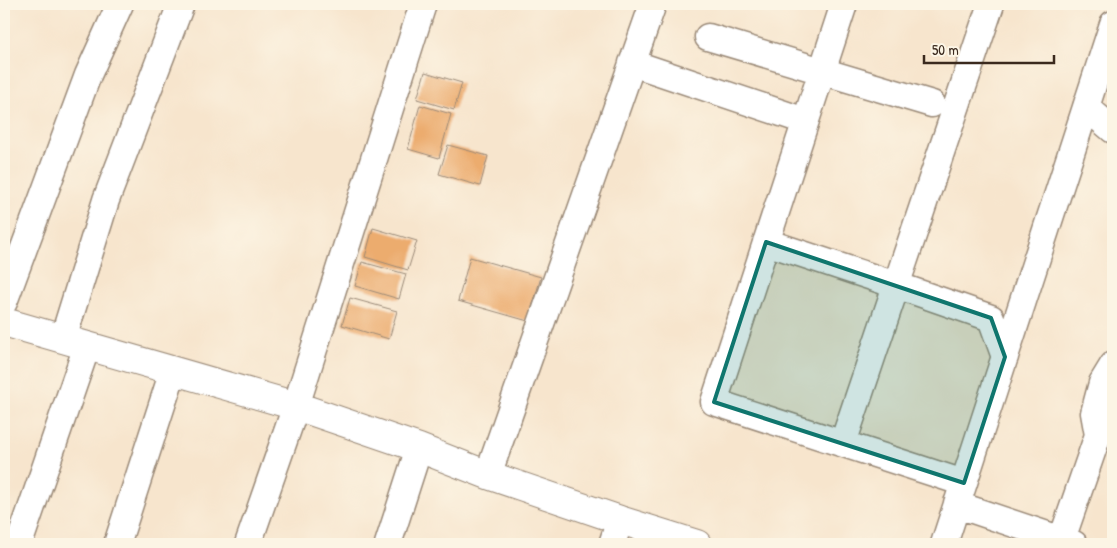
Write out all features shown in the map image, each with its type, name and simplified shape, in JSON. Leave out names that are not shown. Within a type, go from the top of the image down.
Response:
[{"type":"main road","points":[[4,322],[296,406],[419,448],[488,475],[616,532],[697,544]]},
{"type":"street","points":[[4,302],[88,75],[120,4]]},
{"type":"street","points":[[19,544],[75,342],[106,200],[181,4]]},
{"type":"street","points":[[248,544],[296,406],[423,4]]},
{"type":"street","points":[[488,475],[653,4]]},
{"type":"street","points":[[844,4],[714,402],[843,443],[961,493]]},
{"type":"street","points":[[843,443],[991,4]]},
{"type":"street","points":[[944,544],[1113,24]]},
{"type":"street","points":[[708,36],[932,104]]},
{"type":"street","points":[[632,63],[805,122]]},
{"type":"street","points":[[1086,107],[1113,130]]},
{"type":"street","points":[[766,242],[991,318],[1005,357]]},
{"type":"street","points":[[1098,435],[1094,413],[1102,384],[1113,366]]},
{"type":"street","points":[[117,544],[173,371]]},
{"type":"street","points":[[961,493],[958,505],[1068,542],[1098,435],[1110,421],[1113,411]]},
{"type":"street","points":[[388,544],[419,448]]},
{"type":"highlighted area","points":[[766,242],[991,318],[1005,357],[964,483],[714,402]]},
{"type":"building","points":[[425,72],[462,83],[454,110],[417,99]]},
{"type":"building","points":[[420,105],[451,114],[439,158],[408,149]]},
{"type":"building","points":[[448,145],[488,156],[480,186],[439,174]]},
{"type":"building","points":[[373,228],[417,241],[408,270],[365,257]]},
{"type":"building","points":[[470,257],[541,277],[528,321],[458,301]]},
{"type":"building","points":[[362,262],[406,274],[399,299],[355,286]]},
{"type":"building","points":[[350,298],[397,311],[389,339],[342,325]]}]
